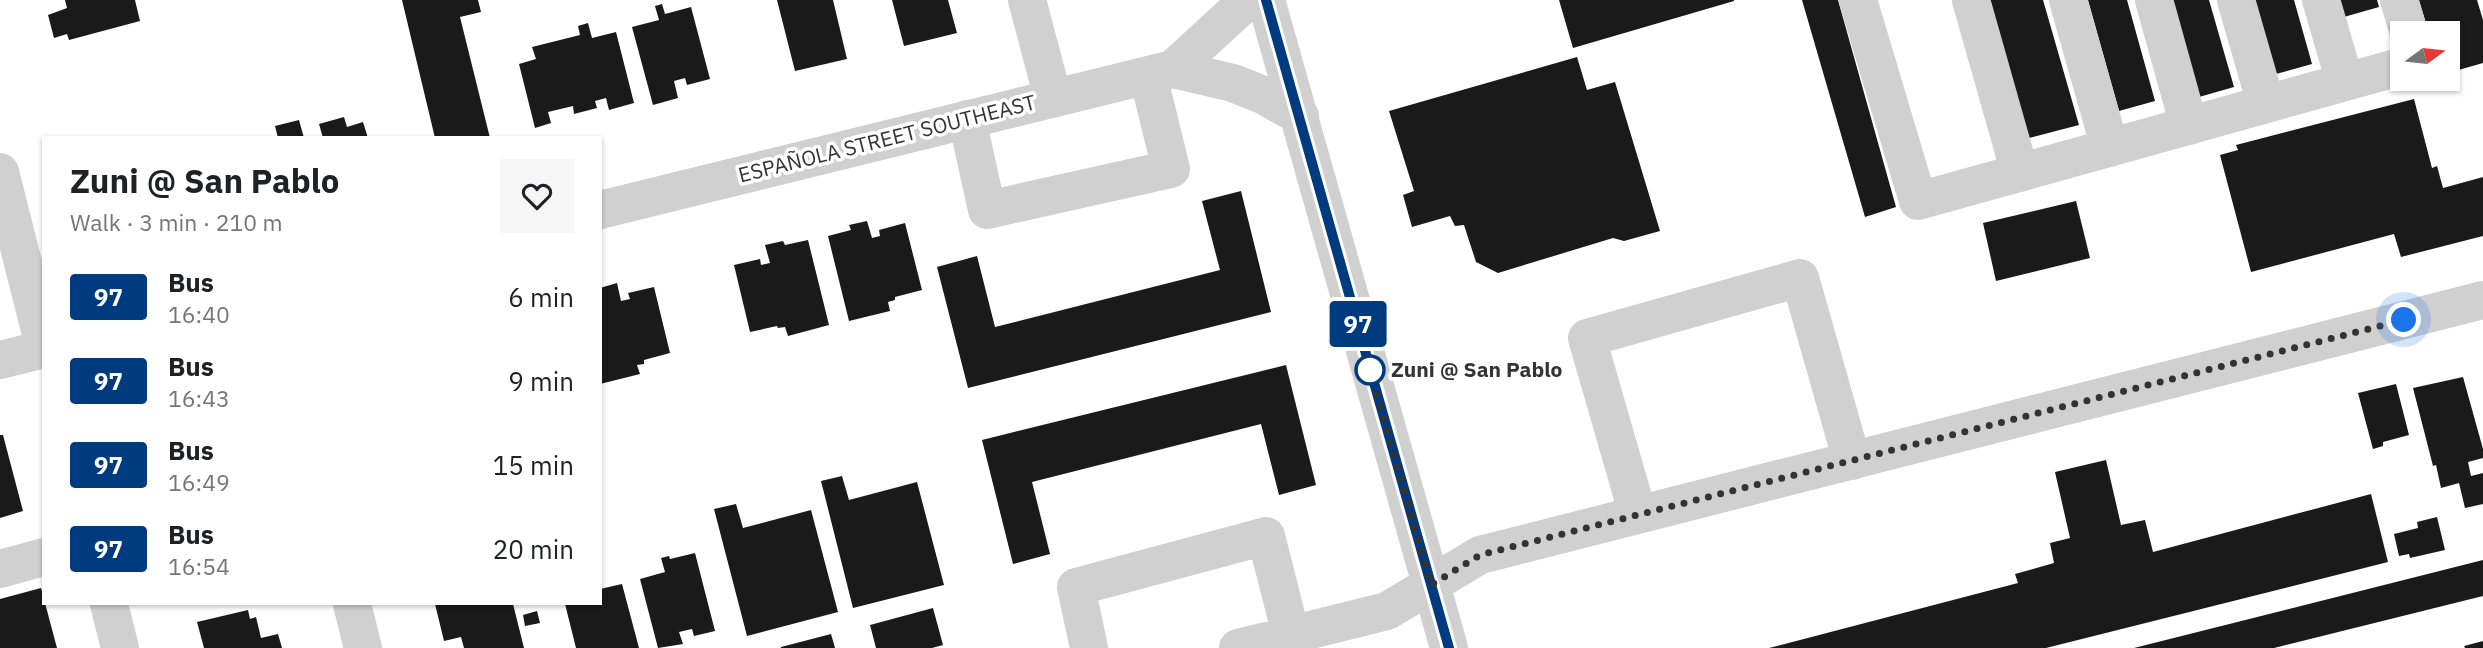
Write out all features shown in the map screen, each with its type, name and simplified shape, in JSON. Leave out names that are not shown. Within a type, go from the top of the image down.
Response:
[{"type":"street","points":[[1027,0],[1053,98]]},
{"type":"street","points":[[967,119],[987,210],[1171,169],[1161,72],[1230,19],[1248,0]]},
{"type":"street","points":[[1266,0],[1448,648]]},
{"type":"street","points":[[1858,0],[1918,201],[2390,70]]},
{"type":"street","points":[[1971,0],[2020,173]]},
{"type":"street","points":[[2068,0],[2110,148]]},
{"type":"street","points":[[2154,0],[2189,126]]},
{"type":"street","points":[[2236,0],[2266,104]]},
{"type":"street","points":[[2321,0],[2345,82]]},
{"type":"street","points":[[2399,0],[2405,21]]},
{"type":"street","name":"ESPAÑOLA STREET SOUTHEAST","points":[[602,210],[1161,72],[1233,82],[1300,116]]},
{"type":"street","points":[[0,172],[42,340]]},
{"type":"street","points":[[1638,515],[1587,338],[1800,278],[1852,461]]},
{"type":"street","points":[[1238,648],[1387,611],[1480,555],[2483,300]]},
{"type":"street","points":[[0,360],[42,349]]},
{"type":"street","points":[[1089,648],[1076,587],[1266,536],[1291,635]]},
{"type":"street","points":[[0,569],[42,558]]},
{"type":"street","points":[[109,605],[120,648]]},
{"type":"street","points":[[352,605],[363,648]]},
{"type":"building","points":[[65,0],[135,0],[140,21],[69,40],[67,34],[54,38],[48,15],[67,8]]},
{"type":"building","points":[[402,0],[478,0],[481,12],[460,17],[490,136],[435,136]]},
{"type":"building","points":[[777,0],[833,0],[847,59],[795,71]]},
{"type":"building","points":[[892,0],[948,0],[957,33],[904,46]]},
{"type":"building","points":[[1559,0],[1734,0],[1734,1],[1573,48]]},
{"type":"building","points":[[1802,0],[1838,0],[1896,207],[1865,217]]},
{"type":"building","points":[[1986,0],[2043,0],[2079,125],[2025,139]]},
{"type":"building","points":[[2088,0],[2127,0],[2155,101],[2119,111]]},
{"type":"building","points":[[2171,0],[2209,0],[2234,87],[2199,97]]},
{"type":"building","points":[[2255,0],[2294,0],[2312,64],[2276,74]]},
{"type":"building","points":[[2339,0],[2377,0],[2379,7],[2344,17]]},
{"type":"building","points":[[2419,0],[2477,0],[2483,20],[2483,63],[2460,70],[2460,21],[2425,21]]},
{"type":"building","points":[[662,4],[665,14],[691,7],[710,79],[687,85],[685,78],[674,81],[678,98],[653,105],[632,27],[659,20],[655,6]]},
{"type":"building","points":[[588,23],[592,38],[616,32],[634,103],[609,110],[606,98],[595,101],[597,108],[574,114],[573,106],[548,112],[551,123],[535,128],[519,64],[536,59],[532,47],[580,35],[578,26]]},
{"type":"building","points":[[1577,57],[1587,90],[1615,82],[1660,231],[1624,241],[1613,238],[1498,273],[1476,262],[1464,225],[1455,226],[1450,216],[1412,227],[1403,195],[1414,191],[1389,111]]},
{"type":"building","points":[[2414,99],[2432,168],[2437,166],[2443,188],[2483,177],[2483,236],[2401,257],[2394,234],[2251,272],[2220,155],[2238,150],[2236,145]]},
{"type":"building","points":[[344,117],[347,127],[363,122],[367,136],[322,136],[319,124]]},
{"type":"building","points":[[299,120],[303,136],[278,136],[275,126]]},
{"type":"building","points":[[1241,191],[1271,312],[968,388],[937,267],[977,256],[995,327],[1220,270],[1202,201]]},
{"type":"building","points":[[2076,201],[2090,258],[1996,281],[1983,223]]},
{"type":"building","points":[[867,221],[872,238],[880,236],[879,230],[905,223],[922,290],[895,297],[895,300],[888,302],[890,311],[849,321],[828,236],[851,230],[849,225]]},
{"type":"building","points":[[808,240],[829,325],[788,336],[785,327],[777,326],[750,332],[734,265],[760,259],[761,265],[770,263],[765,245],[783,241],[785,245]]},
{"type":"building","points":[[617,283],[621,301],[630,299],[628,293],[654,287],[670,353],[644,360],[644,364],[637,365],[640,374],[602,384],[602,287]]},
{"type":"building","points":[[1286,365],[1316,485],[1279,495],[1261,424],[1032,482],[1050,554],[1013,564],[982,440]]},
{"type":"building","points":[[2463,377],[2483,449],[2483,458],[2468,462],[2471,476],[2483,473],[2483,504],[2465,508],[2459,483],[2441,488],[2413,388]]},
{"type":"building","points":[[2396,384],[2409,435],[2383,442],[2383,446],[2373,449],[2358,393]]},
{"type":"building","points":[[0,435],[3,435],[23,511],[0,518]]},
{"type":"building","points":[[2106,460],[2121,525],[2145,520],[2153,552],[2371,494],[2388,562],[2046,648],[1769,648],[2018,583],[2015,574],[2054,563],[2050,543],[2070,538],[2055,472]]},
{"type":"building","points":[[842,476],[849,500],[917,482],[944,585],[853,608],[821,481]]},
{"type":"building","points":[[736,504],[743,528],[811,510],[838,612],[747,636],[714,509]]},
{"type":"building","points":[[2437,517],[2445,550],[2410,558],[2409,554],[2399,556],[2394,534],[2418,528],[2417,522]]},
{"type":"building","points":[[695,553],[715,631],[694,636],[692,629],[679,632],[683,644],[658,648],[640,579],[665,572],[661,558],[669,556],[670,559]]},
{"type":"building","points":[[2483,560],[2483,596],[2274,648],[2134,648]]},
{"type":"building","points":[[622,584],[639,648],[576,648],[565,605],[602,605],[602,589]]},
{"type":"building","points":[[41,588],[42,605],[46,605],[57,648],[0,648],[0,599]]},
{"type":"building","points":[[435,605],[513,605],[524,648],[464,648],[461,637],[444,641]]},
{"type":"building","points":[[933,608],[943,645],[932,648],[876,648],[870,625]]},
{"type":"building","points":[[248,610],[250,619],[256,617],[261,638],[278,634],[282,648],[204,648],[197,622]]},
{"type":"building","points":[[537,611],[540,623],[525,626],[523,615]]},
{"type":"building","points":[[831,634],[835,648],[781,648],[781,647]]},
{"type":"building","points":[[2483,641],[2483,648],[2464,646]]},
{"type":"bus line","name":"97","points":[[1266,0],[1449,648]]},
{"type":"place","name":"Zuni @ San Pablo","points":[[1370,370]]},
{"type":"route","points":[[1370,370],[1431,585],[1480,555],[2404,320]]}]
